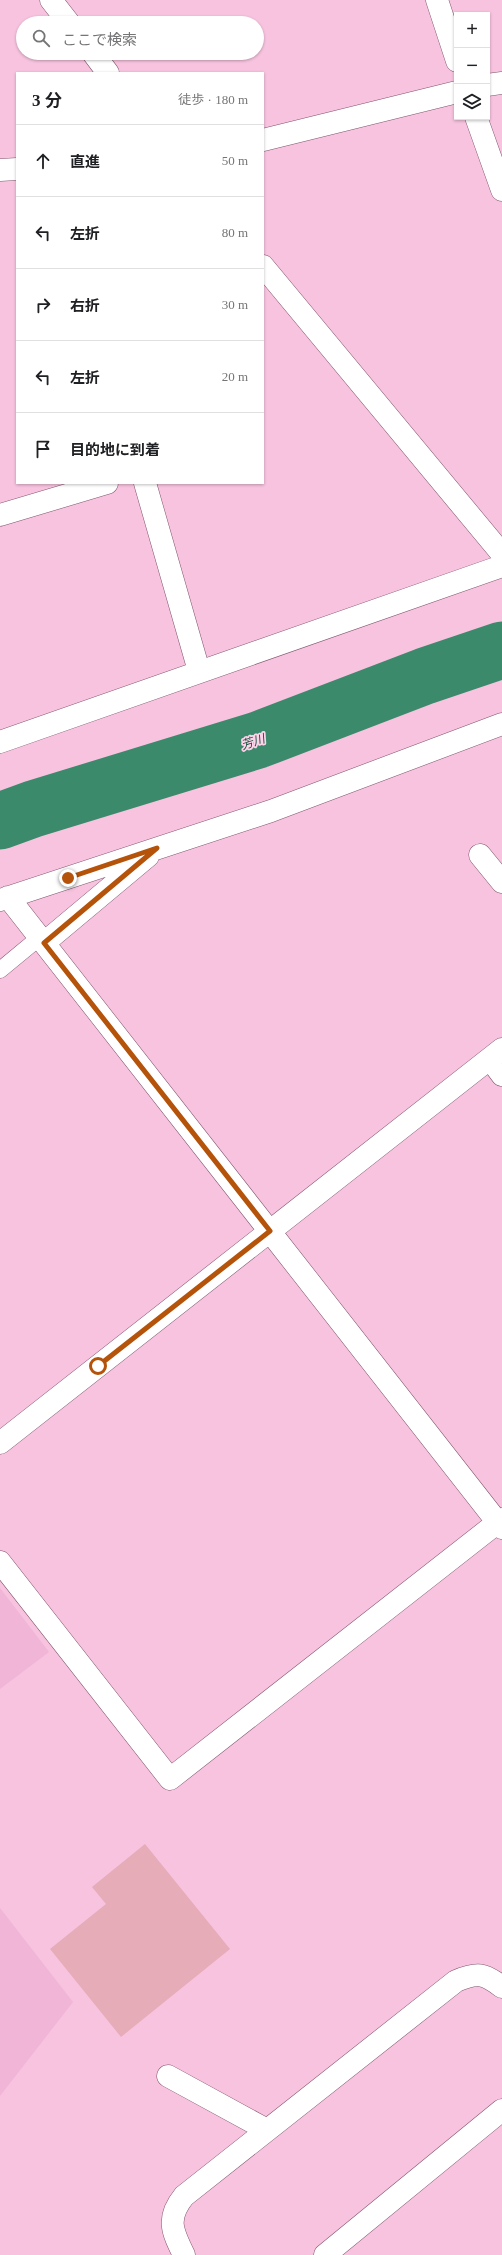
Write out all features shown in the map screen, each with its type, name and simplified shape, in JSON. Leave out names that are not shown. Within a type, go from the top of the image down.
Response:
[{"type":"street","points":[[52,0],[64,16]]},
{"type":"street","points":[[437,0],[454,52]]},
{"type":"street","points":[[98,60],[107,72]]},
{"type":"street","points":[[490,85],[502,83]]},
{"type":"street","points":[[264,140],[454,93]]},
{"type":"street","points":[[477,120],[502,190]]},
{"type":"street","points":[[0,170],[16,169]]},
{"type":"street","points":[[264,267],[502,554]]},
{"type":"street","points":[[0,516],[104,484]]},
{"type":"street","points":[[145,484],[199,671]]},
{"type":"street","points":[[0,742],[502,566]]},
{"type":"street","points":[[0,1562],[170,1779],[500,1523],[42,940],[4,899],[271,811],[502,724]]},
{"type":"street","points":[[42,940],[157,848]]},
{"type":"street","points":[[480,855],[502,882]]},
{"type":"street","points":[[0,1443],[270,1231],[498,1061]]},
{"type":"street","points":[[184,2255],[175,2236],[172,2221],[175,2207],[184,2196],[456,1980],[472,1974],[488,1976],[502,1986]]},
{"type":"street","points":[[168,2076],[267,2130]]},
{"type":"street","points":[[326,2255],[502,2110]]},
{"type":"lane","points":[[0,970],[42,940]]},
{"type":"shaded area","points":[[0,1588],[49,1652],[0,1689]]},
{"type":"shaded area","points":[[0,1908],[73,2002],[0,2096]]},
{"type":"building","points":[[145,1844],[230,1949],[121,2037],[50,1949],[106,1904],[92,1887]]},
{"type":"waterway","name":"芳川","points":[[0,821],[33,809],[258,740],[425,676],[502,650]]},
{"type":"route","points":[[68,878],[157,848],[44,943],[270,1231],[98,1366]]}]
